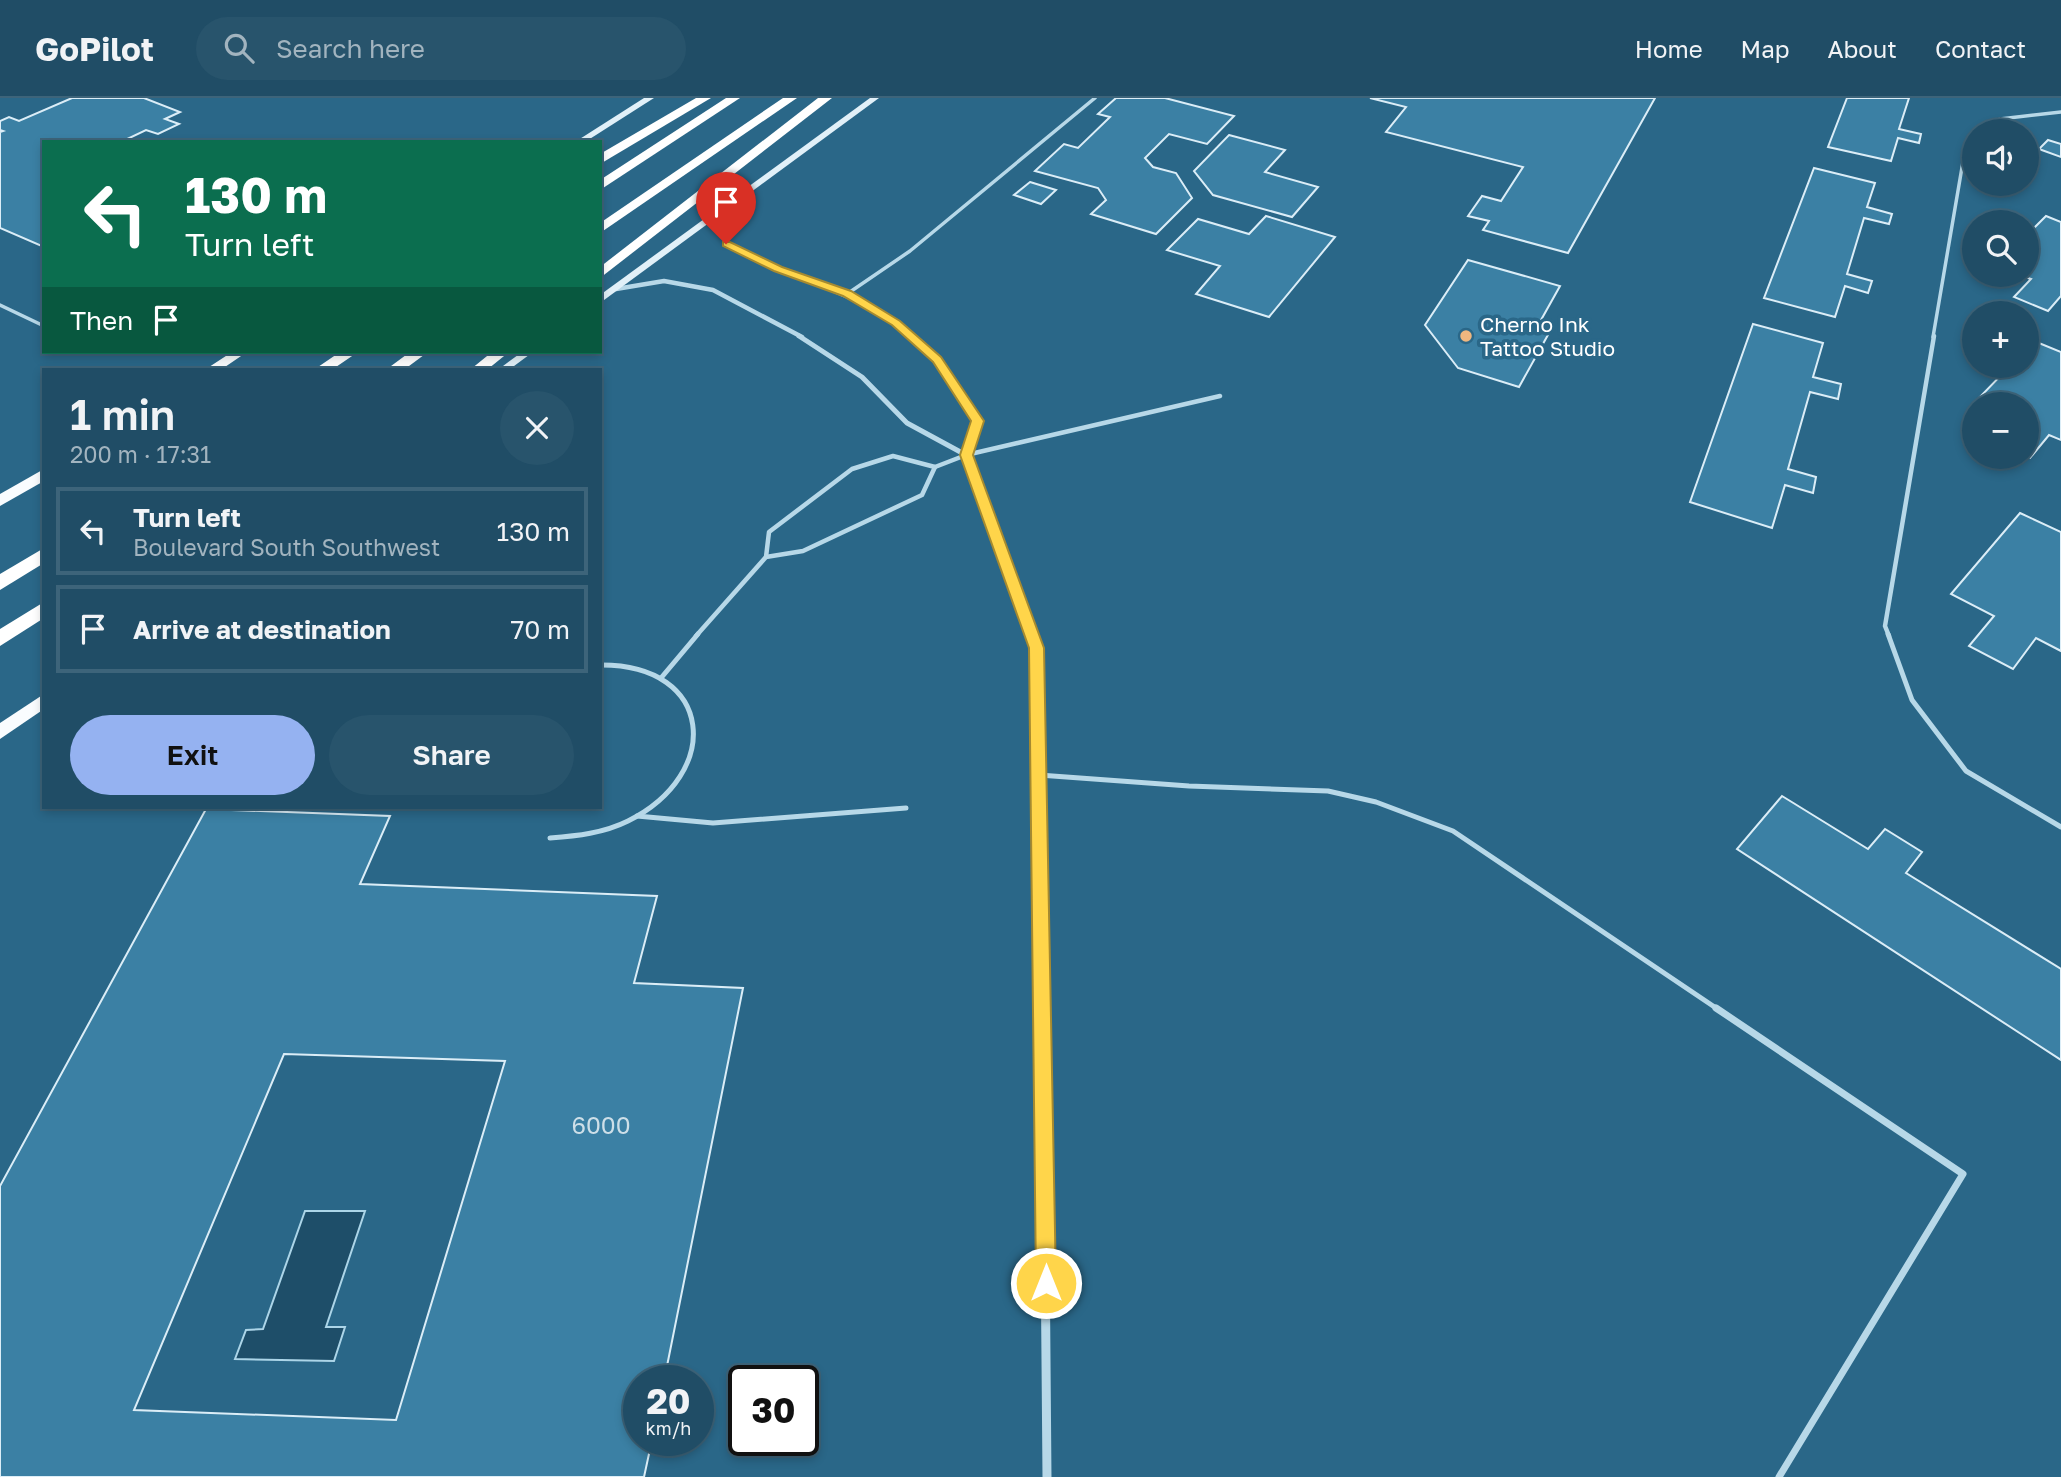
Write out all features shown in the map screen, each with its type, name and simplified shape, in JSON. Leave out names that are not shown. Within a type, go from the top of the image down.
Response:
[{"type":"highway","points":[[602,159],[705,98]]},
{"type":"highway","points":[[602,185],[734,98]]},
{"type":"highway","points":[[602,228],[791,98]]},
{"type":"highway","points":[[602,272],[826,98]]},
{"type":"highway","points":[[325,368],[347,354]]},
{"type":"highway","points":[[396,368],[417,354]]},
{"type":"highway","points":[[480,368],[499,354]]},
{"type":"highway","points":[[0,583],[42,555]]},
{"type":"highway","points":[[0,639],[42,610]]},
{"type":"main road","points":[[582,140],[650,98]]},
{"type":"main road","points":[[602,299],[875,98]]},
{"type":"main road","points":[[215,368],[238,354]]},
{"type":"main road","points":[[505,368],[525,354]]},
{"type":"main road","points":[[0,501],[42,475]]},
{"type":"main road","points":[[0,732],[42,702]]},
{"type":"street","points":[[720,211],[726,244],[778,269],[847,294],[896,323],[937,359],[978,421],[966,455],[1036,648],[1046,1173],[1046,1477]]},
{"type":"street","points":[[616,289],[664,281],[713,290],[792,331],[862,377],[908,423],[966,455]]},
{"type":"lane","points":[[847,294],[910,251],[1095,98]]},
{"type":"lane","points":[[2000,119],[2061,112]]},
{"type":"lane","points":[[1962,168],[1885,626],[1912,700],[1966,771],[2061,827]]},
{"type":"lane","points":[[0,306],[42,325]]},
{"type":"lane","points":[[766,557],[769,532],[852,469],[893,456],[935,467],[966,455],[1220,396]]},
{"type":"lane","points":[[661,678],[743,580],[766,557],[803,551],[922,495],[935,467]]},
{"type":"lane","points":[[550,838],[588,835],[626,822],[659,802],[682,775],[694,747],[694,719],[683,695],[661,678],[632,667],[602,665]]},
{"type":"lane","points":[[1039,775],[1189,786],[1328,791],[1376,802],[1453,831],[1963,1174],[1779,1477]]},
{"type":"lane","points":[[636,816],[713,823],[906,808]]},
{"type":"water","points":[[305,1211],[365,1211],[326,1327],[345,1327],[334,1361],[235,1359],[246,1330],[263,1329]]},
{"type":"building","points":[[72,98],[144,98],[180,112],[165,119],[179,124],[158,134],[146,130],[125,140],[42,140],[42,246],[0,228],[0,132],[3,131],[0,130],[0,121],[9,117],[19,121]]},
{"type":"building","points":[[1116,98],[1165,98],[1234,116],[1207,144],[1169,134],[1145,158],[1153,167],[1176,173],[1192,198],[1156,234],[1091,214],[1106,200],[1098,188],[1035,171],[1064,144],[1078,148],[1110,117],[1098,114]]},
{"type":"building","points":[[1370,98],[1655,98],[1568,253],[1483,230],[1489,221],[1468,216],[1482,196],[1501,201],[1523,167],[1386,132],[1406,107]]},
{"type":"building","points":[[1847,98],[1909,98],[1899,129],[1921,134],[1919,143],[1898,138],[1891,161],[1828,147]]},
{"type":"building","points":[[1229,135],[1285,150],[1265,172],[1318,187],[1292,217],[1213,195],[1194,171]]},
{"type":"building","points":[[2048,140],[2061,144],[2061,157],[2039,149]]},
{"type":"building","points":[[1814,168],[1875,183],[1867,207],[1892,214],[1889,224],[1864,218],[1847,274],[1872,281],[1868,293],[1845,286],[1835,317],[1764,298]]},
{"type":"building","points":[[1030,182],[1056,190],[1041,204],[1014,195]]},
{"type":"building","points":[[1266,216],[1335,237],[1269,317],[1196,294],[1220,266],[1167,250],[1198,219],[1249,234]]},
{"type":"building","points":[[2046,216],[2061,222],[2061,296],[2048,311],[2039,307],[2039,301],[2024,301],[2014,297],[2023,287],[2039,287],[2039,223]]},
{"type":"building","points":[[1468,260],[1560,286],[1536,329],[1549,333],[1519,387],[1458,368],[1425,325]]},
{"type":"building","points":[[1753,324],[1823,343],[1813,377],[1841,384],[1838,399],[1810,392],[1788,469],[1816,477],[1813,493],[1785,485],[1772,528],[1690,502]]},
{"type":"building","points":[[2039,343],[2061,352],[2061,440],[2049,435],[2039,447],[2039,392],[1985,392],[1998,378],[2039,378]]},
{"type":"building","points":[[2020,513],[2061,532],[2061,651],[2036,638],[2013,669],[1969,646],[1994,616],[1951,594]]},
{"type":"building","points":[[1782,796],[1868,849],[1885,829],[1922,852],[1906,873],[2061,969],[2061,1060],[1737,849]]},
{"type":"building","points":[[206,809],[390,816],[360,884],[657,896],[634,983],[743,988],[667,1365],[623,1365],[623,1456],[649,1456],[644,1477],[0,1477],[0,1186]],"holes":[[[284,1054],[505,1061],[396,1420],[134,1410]]]},
{"type":"place","name":"Cherno Ink Tattoo Studio","points":[[1466,336]]},
{"type":"route","points":[[726,244],[778,269],[847,294],[896,323],[937,359],[978,421],[966,455],[1036,648],[1046,1283]]}]
